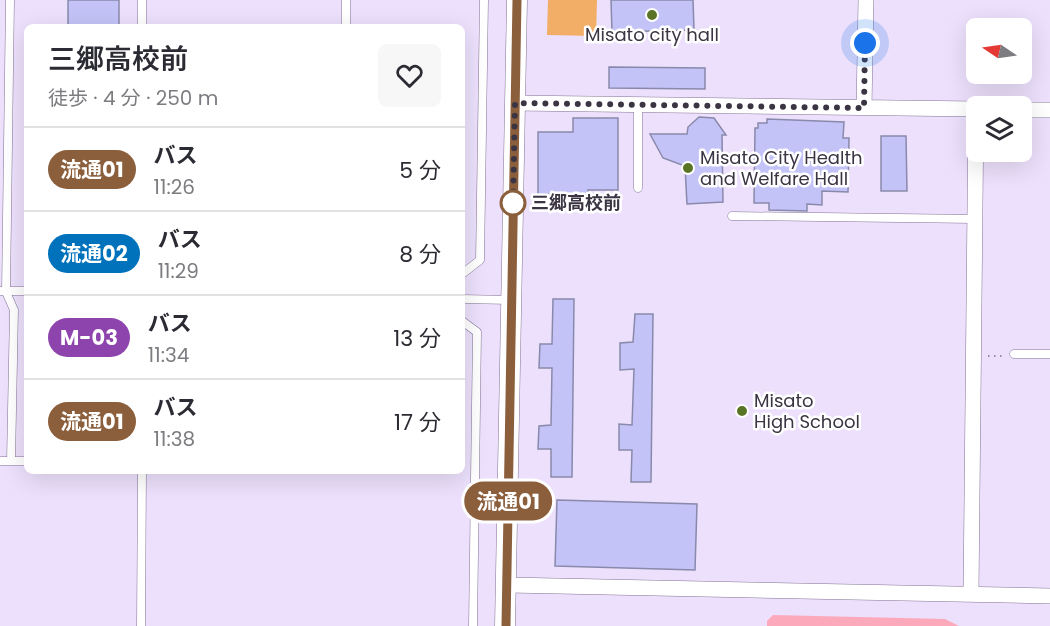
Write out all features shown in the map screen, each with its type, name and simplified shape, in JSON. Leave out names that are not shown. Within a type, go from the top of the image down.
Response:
[{"type":"street","points":[[506,626],[517,0]]},
{"type":"street","points":[[864,108],[866,0]]},
{"type":"street","points":[[515,103],[966,109]]},
{"type":"street","points":[[1032,110],[1050,110]]},
{"type":"street","points":[[971,594],[976,162]]},
{"type":"street","points":[[506,585],[1050,596]]},
{"type":"lane","points":[[10,0],[3,291],[14,310],[10,461]]},
{"type":"lane","points":[[142,0],[142,24]]},
{"type":"lane","points":[[346,0],[346,24]]},
{"type":"lane","points":[[465,272],[480,260],[484,0]]},
{"type":"lane","points":[[638,105],[638,188]]},
{"type":"lane","points":[[732,216],[975,219]]},
{"type":"lane","points":[[3,291],[24,291]]},
{"type":"lane","points":[[465,299],[511,300]]},
{"type":"lane","points":[[465,323],[477,332],[473,626]]},
{"type":"lane","points":[[1014,354],[1050,354]]},
{"type":"lane","points":[[0,461],[24,461]]},
{"type":"lane","points":[[141,626],[142,474]]},
{"type":"path","points":[[974,356],[1014,356],[1014,354]]},
{"type":"shaded area","points":[[548,0],[597,0],[596,36],[547,35]]},
{"type":"shaded area","points":[[773,615],[945,619],[959,626],[767,626],[767,621]]},
{"type":"building","points":[[68,0],[119,0],[119,24],[68,24]]},
{"type":"building","name":"Misato city hall","points":[[611,0],[693,0],[694,30],[612,32]]},
{"type":"building","points":[[609,67],[705,68],[705,89],[609,88]]},
{"type":"building","points":[[699,117],[714,118],[726,135],[722,135],[723,202],[687,204],[685,166],[663,158],[650,134],[687,134],[688,127]]},
{"type":"building","points":[[573,118],[618,118],[618,190],[588,190],[588,194],[538,194],[538,132],[573,132]]},
{"type":"building","points":[[767,119],[844,122],[843,138],[849,138],[848,192],[822,191],[822,205],[807,204],[807,211],[769,210],[769,203],[754,203],[755,128],[758,128],[758,123],[767,123]]},
{"type":"building","points":[[881,136],[906,136],[907,191],[881,191]]},
{"type":"building","points":[[553,299],[574,299],[572,477],[551,477],[551,449],[538,449],[539,426],[551,425],[552,368],[539,368],[540,344],[552,344]]},
{"type":"building","points":[[635,314],[653,314],[651,482],[631,482],[632,450],[619,450],[619,424],[632,425],[634,369],[620,370],[620,343],[633,342]]},
{"type":"building","points":[[557,500],[697,504],[695,570],[555,566]]},
{"type":"bus line","name":"流通01","points":[[506,626],[517,0]]},
{"type":"place","name":"Misato city hall","points":[[652,15]]},
{"type":"place","name":"Misato City Health and Welfare Hall","points":[[688,168]]},
{"type":"place","name":"三郷高校前","points":[[513,203]]},
{"type":"place","name":"Misato High School","points":[[742,411]]},
{"type":"route","points":[[513,203],[513,208],[515,103],[864,108],[865,43]]}]
